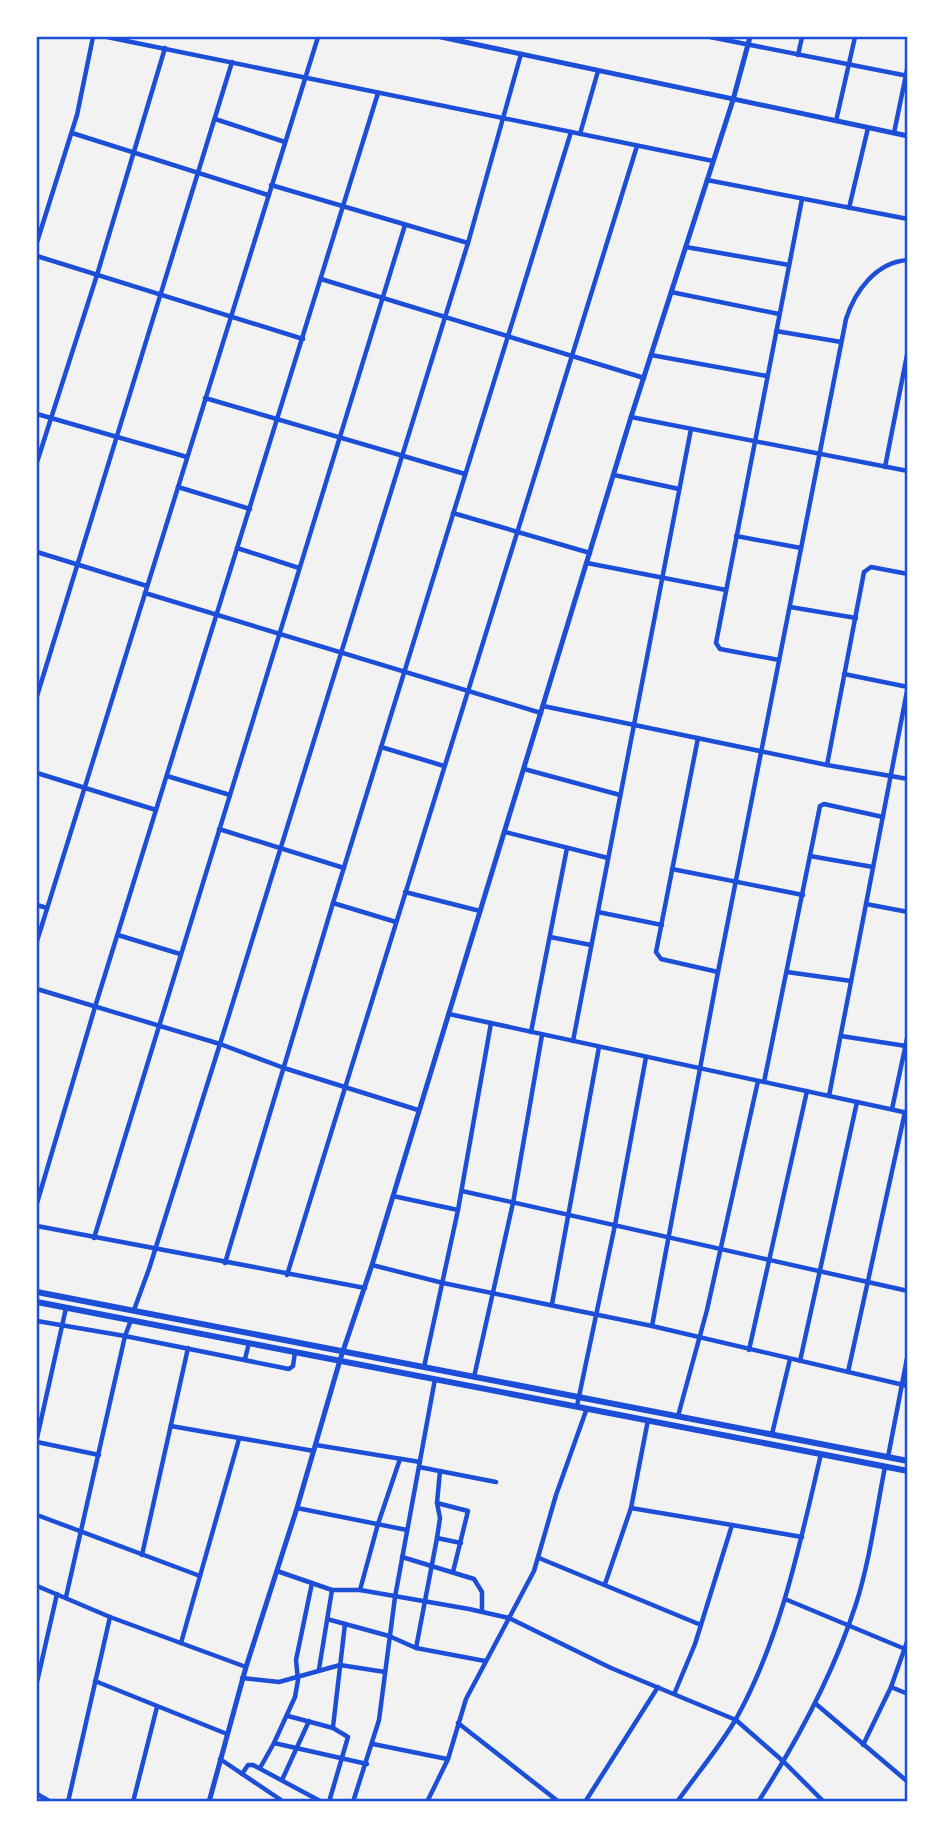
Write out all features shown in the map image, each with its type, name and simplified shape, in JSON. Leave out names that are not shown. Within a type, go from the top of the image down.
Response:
[{"type":"main road","points":[[37,1292],[908,1461]]},
{"type":"main road","points":[[37,1301],[908,1471]]},
{"type":"main road","points":[[697,1429],[699,1419]]},
{"type":"street","points":[[37,242],[72,133],[93,37]]},
{"type":"street","points":[[107,37],[713,161]]},
{"type":"street","points":[[37,942],[318,37]]},
{"type":"street","points":[[442,37],[908,136]]},
{"type":"street","points":[[710,37],[907,76]]},
{"type":"street","points":[[209,1802],[242,1678],[297,1508],[340,1360],[365,1288],[631,417],[733,100],[750,37]]},
{"type":"street","points":[[798,54],[802,37]]},
{"type":"street","points":[[836,121],[855,37]]},
{"type":"street","points":[[37,462],[165,48]]},
{"type":"street","points":[[134,1310],[220,1044],[468,243],[521,53]]},
{"type":"street","points":[[37,696],[232,62]]},
{"type":"street","points":[[894,133],[908,65]]},
{"type":"street","points":[[580,134],[598,71]]},
{"type":"street","points":[[37,1203],[95,1007],[378,93]]},
{"type":"street","points":[[215,119],[285,142]]},
{"type":"street","points":[[849,208],[868,128]]},
{"type":"street","points":[[225,1263],[571,132]]},
{"type":"street","points":[[72,133],[268,195]]},
{"type":"street","points":[[287,1275],[637,146]]},
{"type":"street","points":[[707,180],[908,219]]},
{"type":"street","points":[[271,185],[468,243]]},
{"type":"street","points":[[779,660],[716,646],[802,199]]},
{"type":"street","points":[[37,219],[43,221]]},
{"type":"street","points":[[94,1238],[405,225]]},
{"type":"street","points":[[686,247],[789,265]]},
{"type":"street","points":[[37,257],[303,339]]},
{"type":"street","points":[[652,1326],[841,342],[850,306],[864,283],[888,264],[908,260]]},
{"type":"street","points":[[321,279],[644,378]]},
{"type":"street","points":[[671,292],[779,314]]},
{"type":"street","points":[[776,331],[841,342]]},
{"type":"street","points":[[885,467],[908,354]]},
{"type":"street","points":[[651,355],[767,376]]},
{"type":"street","points":[[205,398],[465,474]]},
{"type":"street","points":[[37,414],[187,457]]},
{"type":"street","points":[[631,417],[908,471]]},
{"type":"street","points":[[573,1041],[691,429]]},
{"type":"street","points":[[614,475],[679,489]]},
{"type":"street","points":[[178,487],[250,509]]},
{"type":"street","points":[[453,513],[590,553]]},
{"type":"street","points":[[736,536],[801,548]]},
{"type":"street","points":[[237,548],[299,568]]},
{"type":"street","points":[[37,552],[147,586]]},
{"type":"street","points":[[587,563],[726,590]]},
{"type":"street","points":[[827,765],[866,569],[872,567],[908,574]]},
{"type":"street","points":[[145,593],[467,692],[542,710],[634,725],[908,779]]},
{"type":"street","points":[[790,607],[856,618]]},
{"type":"street","points":[[829,1096],[908,686],[844,674]]},
{"type":"street","points":[[698,738],[656,952],[659,958],[718,972]]},
{"type":"street","points":[[381,747],[444,766]]},
{"type":"street","points":[[524,769],[620,795]]},
{"type":"street","points":[[37,773],[156,810]]},
{"type":"street","points":[[167,776],[230,795]]},
{"type":"street","points":[[678,1416],[787,972],[822,804],[883,817]]},
{"type":"street","points":[[219,830],[344,868]]},
{"type":"street","points":[[505,832],[608,858]]},
{"type":"street","points":[[531,1032],[567,848]]},
{"type":"street","points":[[810,856],[873,867]]},
{"type":"street","points":[[672,869],[803,895]]},
{"type":"street","points":[[405,891],[480,911]]},
{"type":"street","points":[[333,903],[396,922]]},
{"type":"street","points":[[866,904],[908,912]]},
{"type":"street","points":[[37,905],[47,908]]},
{"type":"street","points":[[598,912],[662,925]]},
{"type":"street","points":[[118,935],[180,954]]},
{"type":"street","points":[[550,937],[591,945]]},
{"type":"street","points":[[787,972],[851,981]]},
{"type":"street","points":[[37,989],[220,1044],[284,1068],[418,1110]]},
{"type":"street","points":[[448,1013],[907,1113],[848,1372]]},
{"type":"street","points":[[424,1367],[462,1191],[491,1023]]},
{"type":"street","points":[[892,1109],[908,1034]]},
{"type":"street","points":[[474,1377],[513,1203],[542,1035]]},
{"type":"street","points":[[841,1036],[906,1046]]},
{"type":"street","points":[[552,1305],[599,1047]]},
{"type":"street","points":[[577,1406],[615,1225],[646,1057]]},
{"type":"street","points":[[749,1350],[807,1091]]},
{"type":"street","points":[[800,1361],[857,1102]]},
{"type":"street","points":[[462,1191],[908,1291]]},
{"type":"street","points":[[393,1196],[458,1210]]},
{"type":"street","points":[[37,1226],[365,1288]]},
{"type":"street","points":[[372,1265],[443,1283],[652,1326],[908,1386]]},
{"type":"street","points":[[66,1307],[37,1440],[99,1455]]},
{"type":"street","points":[[66,1597],[131,1319]]},
{"type":"street","points":[[37,1321],[290,1369],[295,1351]]},
{"type":"street","points":[[246,1359],[249,1343]]},
{"type":"street","points":[[142,1555],[188,1348]]},
{"type":"street","points":[[888,1457],[908,1353]]},
{"type":"street","points":[[772,1434],[790,1359]]},
{"type":"street","points":[[353,1802],[381,1713],[395,1597],[435,1379]]},
{"type":"street","points":[[427,1802],[448,1759],[457,1722],[485,1661],[527,1587],[539,1558],[556,1495],[587,1408]]},
{"type":"street","points":[[605,1584],[631,1508],[648,1420]]},
{"type":"street","points":[[171,1426],[239,1439],[400,1459],[440,1471],[496,1482]]},
{"type":"street","points":[[181,1643],[239,1439]]},
{"type":"street","points":[[677,1802],[736,1720],[758,1670],[785,1599],[821,1453]]},
{"type":"street","points":[[360,1590],[400,1459]]},
{"type":"street","points":[[758,1802],[785,1762],[816,1704],[849,1625],[866,1562],[885,1466]]},
{"type":"street","points":[[416,1648],[438,1538],[440,1518],[436,1503],[440,1471]]},
{"type":"street","points":[[436,1503],[468,1510],[453,1572]]},
{"type":"street","points":[[297,1508],[407,1530]]},
{"type":"street","points":[[631,1508],[802,1537]]},
{"type":"street","points":[[37,1515],[201,1576]]},
{"type":"street","points":[[675,1692],[701,1625],[732,1525]]},
{"type":"street","points":[[438,1538],[461,1543]]},
{"type":"street","points":[[402,1557],[468,1576],[478,1584],[482,1592],[482,1612]]},
{"type":"street","points":[[539,1558],[701,1625]]},
{"type":"street","points":[[277,1571],[332,1590],[360,1590],[509,1618],[611,1668],[675,1692],[736,1720],[785,1762],[824,1802]]},
{"type":"street","points":[[260,1768],[288,1716],[295,1697],[297,1653],[312,1583]]},
{"type":"street","points":[[37,1587],[246,1667]]},
{"type":"street","points":[[318,1670],[332,1590]]},
{"type":"street","points":[[37,1682],[57,1594]]},
{"type":"street","points":[[785,1599],[905,1649]]},
{"type":"street","points":[[68,1802],[110,1617]]},
{"type":"street","points":[[327,1619],[389,1636],[416,1648],[485,1661]]},
{"type":"street","points":[[333,1728],[345,1624]]},
{"type":"street","points":[[863,1745],[891,1687],[908,1639]]},
{"type":"street","points":[[242,1678],[279,1682],[340,1665],[385,1672]]},
{"type":"street","points":[[95,1681],[227,1734]]},
{"type":"street","points":[[585,1802],[658,1687]]},
{"type":"street","points":[[891,1687],[908,1694]]},
{"type":"street","points":[[816,1704],[908,1782]]},
{"type":"street","points":[[133,1802],[157,1707]]},
{"type":"street","points":[[288,1716],[333,1728],[348,1737],[330,1802]]},
{"type":"street","points":[[282,1780],[309,1721]]},
{"type":"street","points":[[457,1722],[559,1802]]},
{"type":"street","points":[[274,1743],[367,1764]]},
{"type":"street","points":[[373,1744],[448,1759]]},
{"type":"street","points":[[220,1759],[284,1802]]},
{"type":"street","points":[[242,1774],[250,1765],[260,1768],[322,1802]]},
{"type":"street","points":[[37,1794],[51,1802]]}]
